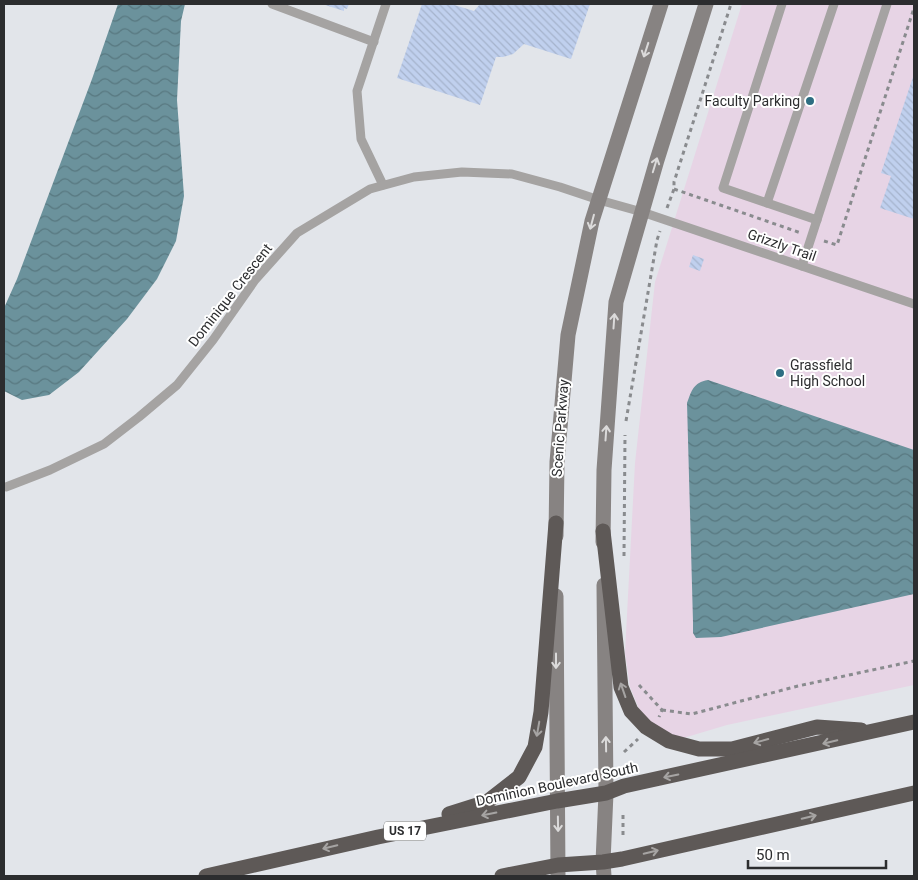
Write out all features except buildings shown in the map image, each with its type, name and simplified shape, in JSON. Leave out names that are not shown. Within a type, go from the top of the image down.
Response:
[{"type":"highway","points":[[378,837],[487,802],[519,777],[535,746],[541,712],[556,524]]},
{"type":"highway","points":[[603,531],[621,687],[631,711],[646,727],[670,741],[699,748],[732,749],[816,726],[877,731]]},
{"type":"highway","name":"Dominion Boulevard South","points":[[206,876],[378,837],[606,793],[624,786],[914,722]]},
{"type":"highway","points":[[502,876],[558,870],[603,869],[914,793]]},
{"type":"street","name":"Scenic Parkway","points":[[558,870],[557,462],[568,335],[592,221],[661,4]]},
{"type":"street","points":[[603,869],[606,793],[604,470],[616,302],[706,4]]},
{"type":"lane","points":[[272,4],[374,42]]},
{"type":"lane","points":[[383,185],[360,139],[357,90],[386,4]]},
{"type":"lane","points":[[782,4],[723,188],[817,220]]},
{"type":"lane","points":[[767,203],[834,4]]},
{"type":"lane","points":[[802,266],[887,4]]},
{"type":"lane","name":"Dominique Crescent","points":[[6,487],[50,470],[104,444],[139,417],[176,384],[213,340],[255,280],[297,233],[370,189],[414,177],[462,172],[512,174],[560,186],[599,200],[642,212]]},
{"type":"lane","name":"Grizzly Trail","points":[[642,212],[914,304]]},
{"type":"path","points":[[624,566],[625,426],[656,240],[732,4]]},
{"type":"path","points":[[635,681],[662,710],[692,714],[798,686],[914,661]]},
{"type":"path","points":[[657,722],[662,710]]},
{"type":"path","points":[[624,752],[643,735]]},
{"type":"path","points":[[623,815],[623,835]]},
{"type":"shaded area","name":"Grassfield High School","points":[[742,4],[914,4],[914,685],[727,725],[680,739],[655,726],[639,709],[630,687],[625,653],[635,463],[655,282]]},
{"type":"water","points":[[118,4],[185,4],[181,21],[177,100],[184,196],[176,241],[157,279],[127,319],[79,372],[49,395],[22,400],[4,391],[4,308],[17,279],[92,79]]},
{"type":"water","points":[[708,380],[914,450],[914,594],[721,637],[696,638],[693,633],[687,403],[696,385]]},
{"type":"place","name":"Faculty Parking","points":[[810,101]]},
{"type":"place","name":"Grassfield High School","points":[[780,373]]}]
